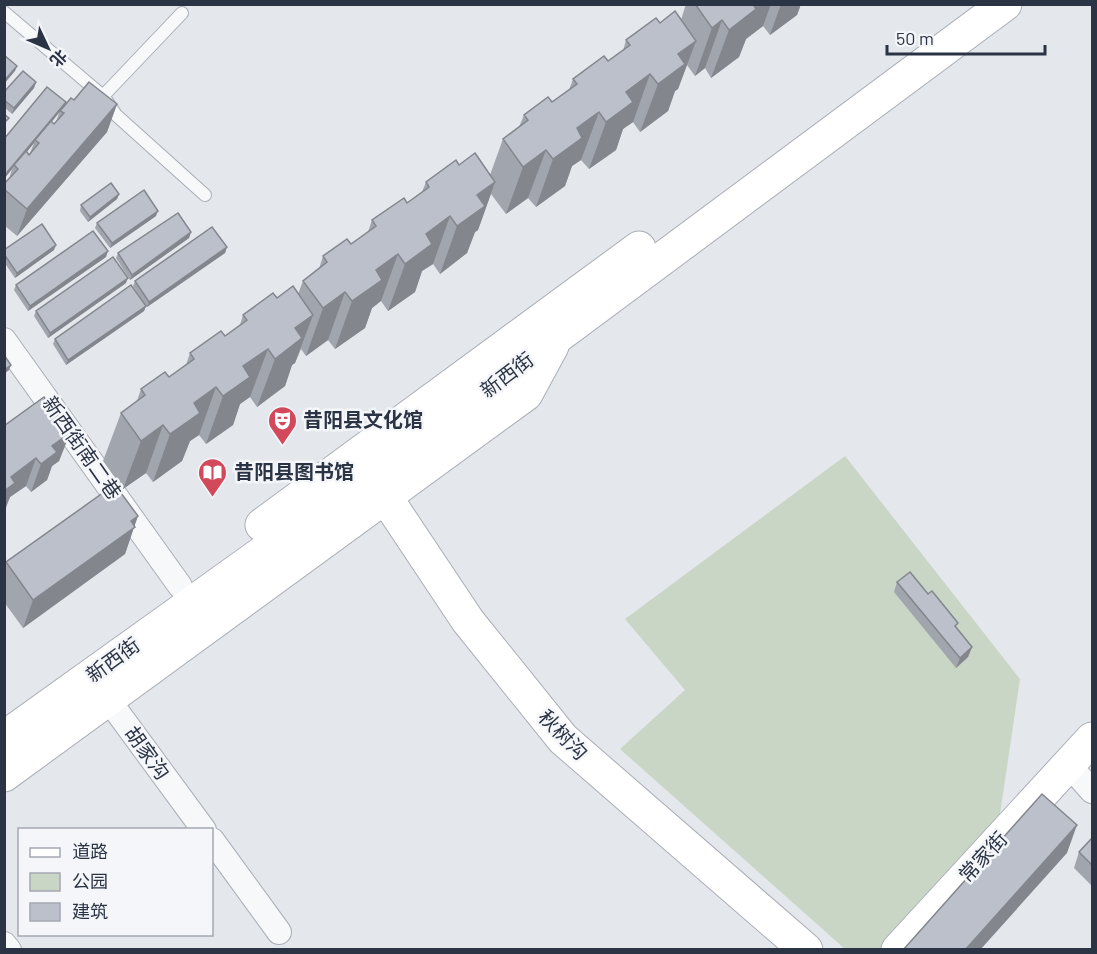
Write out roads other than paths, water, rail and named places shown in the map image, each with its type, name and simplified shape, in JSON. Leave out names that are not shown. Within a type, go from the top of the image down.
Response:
[{"type":"main road","name":"新西街","points":[[4,711],[180,586],[968,4]]},
{"type":"main road","name":"新西街","points":[[4,738],[100,688],[377,486],[558,337],[1005,4]]},
{"type":"main road","name":"秋树沟","points":[[377,486],[468,621],[562,739],[806,950]]},
{"type":"main road","points":[[4,775],[100,688]]},
{"type":"main road","name":"常家街","points":[[898,950],[1092,739]]},
{"type":"street","name":"新西街南二巷","points":[[4,340],[180,586]]},
{"type":"street","name":"胡家沟","points":[[100,688],[203,828]]},
{"type":"street","points":[[1068,764],[1092,792]]},
{"type":"street","points":[[213,841],[279,932]]},
{"type":"street","points":[[4,944],[9,950]]},
{"type":"lane","points":[[4,12],[104,96],[116,115],[205,195]]},
{"type":"lane","points":[[104,96],[182,13]]},
{"type":"place","name":"昔阳县文化馆","points":[[282,446]]},
{"type":"place","name":"昔阳县图书馆","points":[[213,498]]}]
